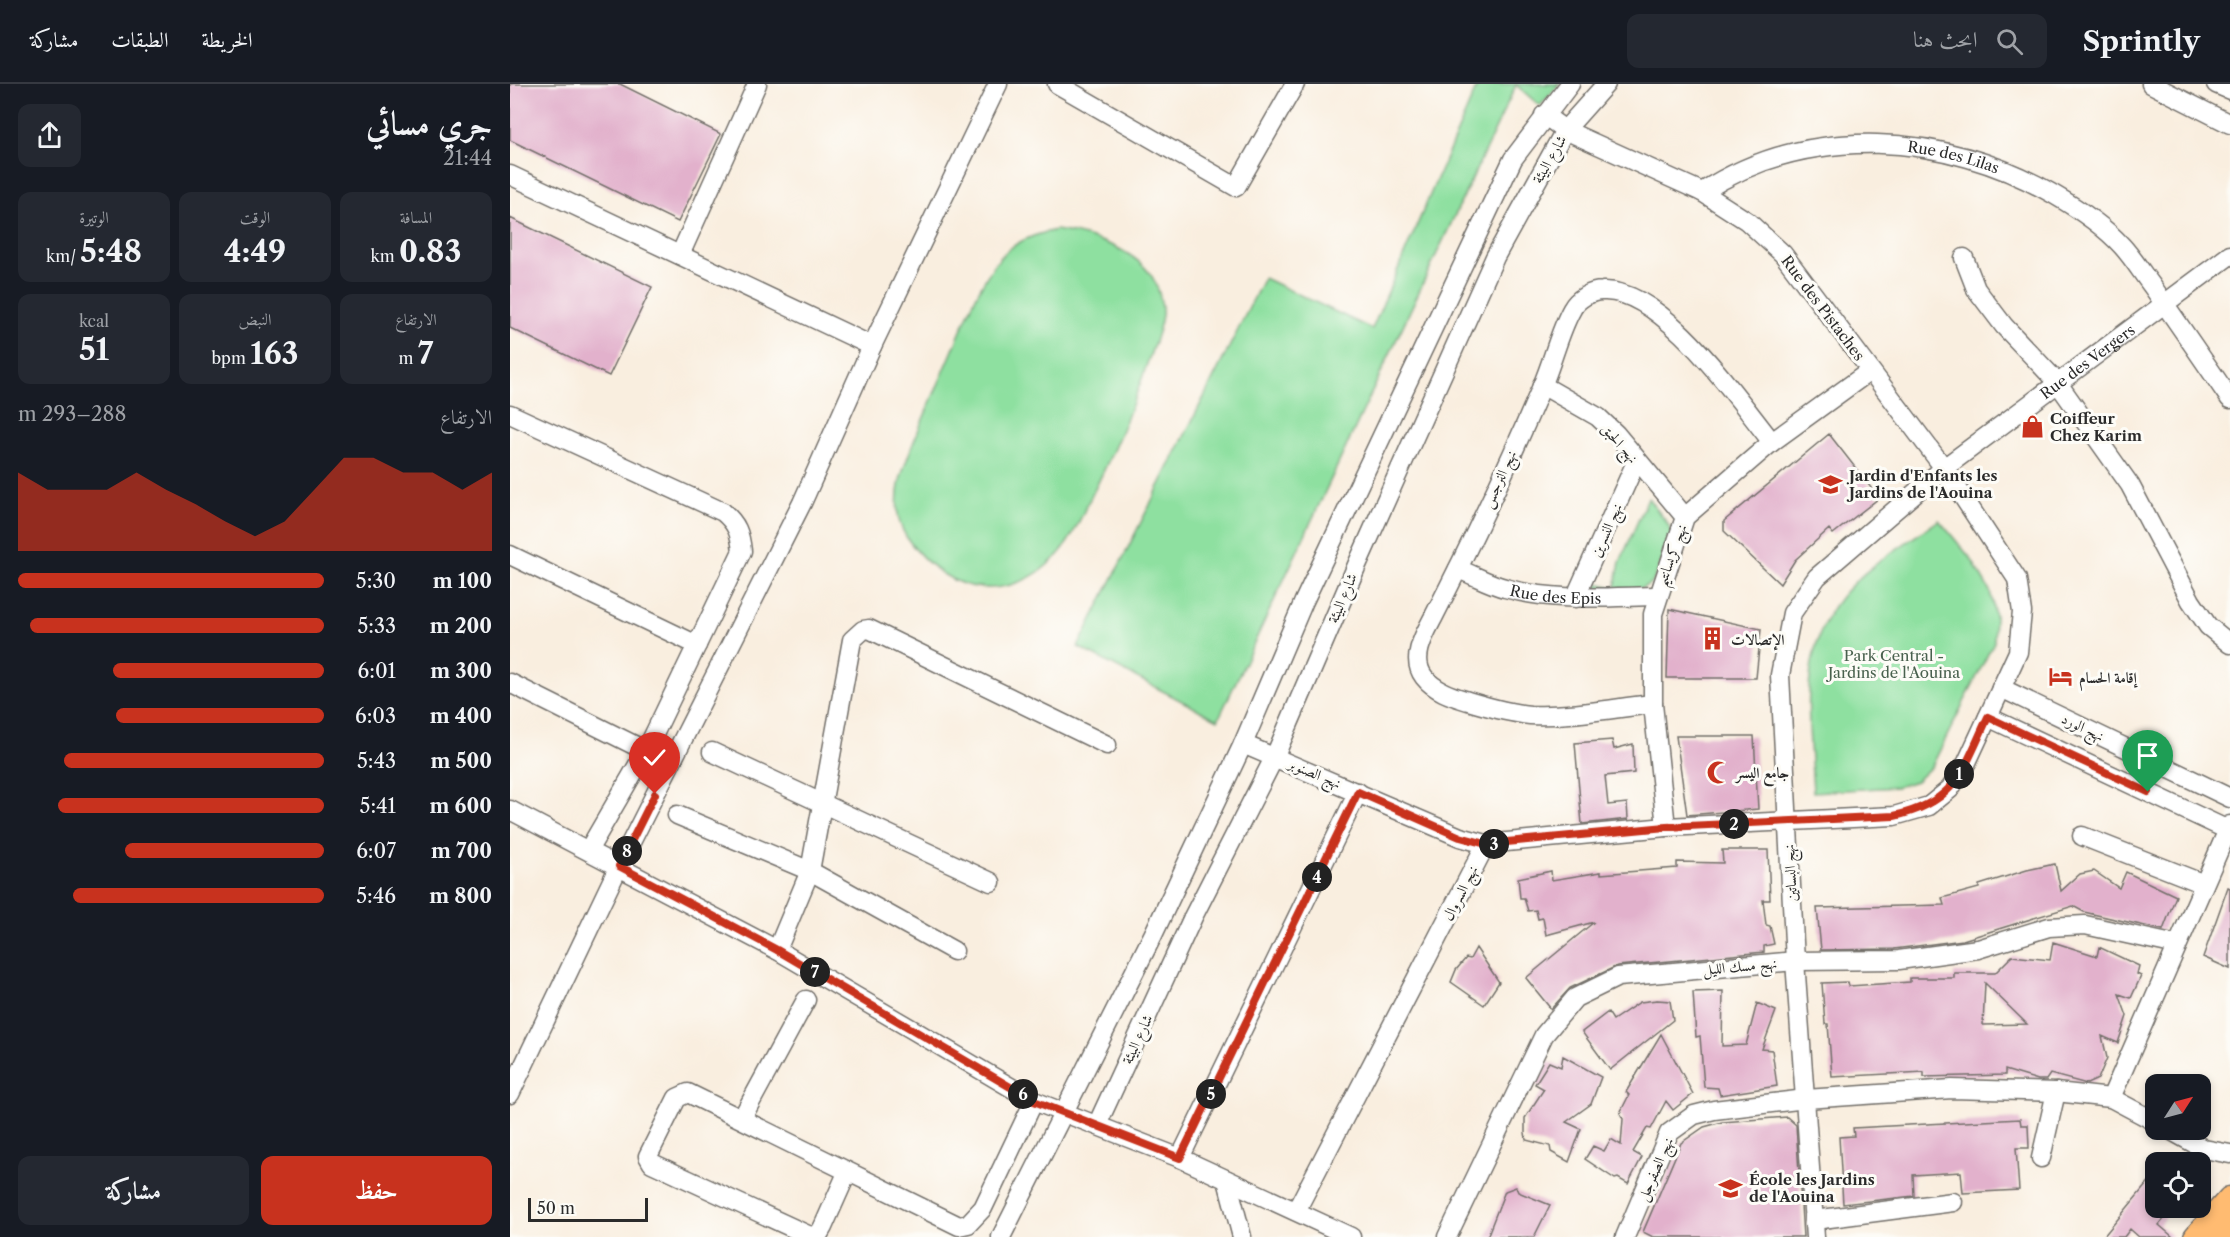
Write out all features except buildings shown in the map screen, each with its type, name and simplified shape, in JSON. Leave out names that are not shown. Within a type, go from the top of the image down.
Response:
[{"type":"main road","points":[[2196,1237],[2230,1199]]},
{"type":"main road","points":[[2223,1237],[2230,1228]]},
{"type":"street","points":[[680,255],[757,84]]},
{"type":"street","points":[[510,1094],[619,866],[802,503],[872,345],[998,84]]},
{"type":"street","points":[[1057,84],[1236,187],[1295,84]]},
{"type":"street","name":"شارع البيئة","points":[[1001,1237],[1153,935],[1243,744],[1304,601],[1513,159],[1544,115],[1570,84]]},
{"type":"street","name":"شارع البيئة","points":[[1097,1125],[1193,917],[1275,756],[1357,565],[1495,257],[1565,130],[1606,84]]},
{"type":"street","points":[[2151,84],[2230,124]]},
{"type":"street","points":[[2216,84],[2230,90]]},
{"type":"street","name":"Rue des Pistaches","points":[[1544,115],[1565,130],[1702,192],[1747,221],[1783,254],[1944,468],[2016,579],[2022,612],[2018,652],[1988,717],[1950,789],[1929,806],[1894,816],[1787,820]]},
{"type":"street","name":"Rue des Lilas","points":[[1702,192],[1729,175],[1780,155],[1832,145],[1890,144],[1945,150],[1987,163],[2034,183],[2078,209],[2122,246],[2230,399]]},
{"type":"street","points":[[510,175],[872,345]]},
{"type":"street","name":"Rue des Vergers","points":[[1944,468],[2230,255]]},
{"type":"street","points":[[1964,258],[1976,289],[2004,326],[2058,382],[2130,485],[2191,601],[2208,626],[2230,644]]},
{"type":"street","name":"نهج النرجس","points":[[1653,704],[1530,715],[1487,707],[1434,687],[1423,676],[1418,663],[1419,650],[1542,385],[1572,307],[1592,292],[1603,290],[1620,293],[1664,317],[1689,340],[1772,442]]},
{"type":"street","name":"نهج كريسانتيم","points":[[1666,827],[1653,704],[1653,614],[1657,596],[1685,518],[1772,442],[1870,371]]},
{"type":"street","name":"نهج الحبق","points":[[1542,385],[1598,417],[1616,434],[1636,462],[1685,518]]},
{"type":"street","points":[[510,414],[723,512],[733,521],[740,533],[742,551],[646,751],[589,849]]},
{"type":"street","name":"نهج النسرين","points":[[1575,598],[1636,462]]},
{"type":"street","name":"نهج البساتين","points":[[1814,1228],[1795,961],[1780,675],[1792,613],[1817,577],[1944,468]]},
{"type":"street","points":[[510,555],[697,645]]},
{"type":"street","name":"Rue des Epis","points":[[1458,569],[1503,588],[1535,595],[1575,598],[1657,596]]},
{"type":"street","points":[[777,950],[810,872],[824,805],[852,640],[862,630],[869,629],[1107,745]]},
{"type":"street","points":[[510,683],[646,751]]},
{"type":"street","name":"نهج الورد","points":[[2001,688],[2230,798]]},
{"type":"street","name":"نهج الورد","points":[[1988,717],[2229,829]]},
{"type":"street","name":"نهج الصنوبر","points":[[1243,744],[1460,837],[1486,844]]},
{"type":"street","points":[[712,752],[991,882]]},
{"type":"street","points":[[1180,1158],[1358,792]]},
{"type":"street","points":[[510,810],[589,849],[777,950],[1034,1101],[1180,1158],[1351,1237]]},
{"type":"street","points":[[677,816],[810,872],[954,951]]},
{"type":"street","points":[[1486,844],[1666,827],[1787,820]]},
{"type":"street","points":[[2145,1116],[2111,1098],[2229,829]]},
{"type":"street","points":[[2082,836],[2204,884]]},
{"type":"street","name":"نهج السروال","points":[[1296,1210],[1486,844]]},
{"type":"street","name":"نهج مسك الليل","points":[[1447,1237],[1544,1035],[1575,998],[1618,977],[1795,961],[1899,960],[1977,949],[2049,927],[2085,925],[2177,945]]},
{"type":"street","points":[[742,1118],[806,1000]]},
{"type":"street","name":"نهج الصفرجل","points":[[1626,1237],[1669,1133],[1694,1115],[1714,1110],[1806,1100],[1952,1089],[2056,1092],[2111,1098]]},
{"type":"street","points":[[2041,1158],[2056,1092]]},
{"type":"street","points":[[847,1173],[824,1227],[814,1237],[652,1163],[648,1159],[677,1098],[688,1093],[959,1226],[968,1224],[983,1208],[1034,1101]]},
{"type":"street","points":[[2188,1140],[2204,1149],[2230,1154]]},
{"type":"street","points":[[1227,1180],[1242,1237]]},
{"type":"street","points":[[1814,1228],[1953,1202]]},
{"type":"street","points":[[1315,1237],[1331,1229]]},
{"type":"green space","points":[[1478,84],[1560,84],[1540,106],[1516,85],[1218,720],[1078,647],[1264,278],[1372,329]]},
{"type":"green space","points":[[1056,230],[1098,240],[1112,246],[1125,252],[1148,270],[1158,289],[1161,303],[1160,327],[1120,436],[1065,546],[1044,568],[1031,577],[1002,587],[972,586],[957,582],[943,574],[918,552],[907,538],[898,513],[900,480],[916,436],[980,288],[989,273],[998,260],[1019,242]]},
{"type":"green space","points":[[1648,498],[1668,524],[1672,535],[1653,582],[1642,588],[1596,589],[1598,583],[1615,588],[1620,562]]},
{"type":"green space","name":"Park Central - Jardins de l'Aouina","points":[[1939,520],[1972,560],[1990,591],[1995,616],[1994,642],[1932,766],[1916,781],[1897,787],[1813,792],[1809,690],[1817,641],[1827,618],[1841,597],[1862,575]]},
{"type":"place","name":"Coiffeur Chez Karim","points":[[2032,427]]},
{"type":"place","name":"Jardin d'Enfants les Jardins de l'Aouina","points":[[1831,484]]},
{"type":"place","name":"الإتصالات","points":[[1713,639]]},
{"type":"place","name":"إقامة الحسام","points":[[2061,677]]},
{"type":"place","name":"جامع اليسر","points":[[1718,772]]},
{"type":"place","name":"École les Jardins de l'Aouina","points":[[1731,1188]]},
{"type":"route","points":[[655,794],[619,866],[777,950],[1034,1101],[1180,1158],[1358,792],[1460,837],[1486,844],[1509,844],[1666,827],[1894,816],[1929,806],[1950,789],[1967,762],[1988,717],[2148,792]]}]
